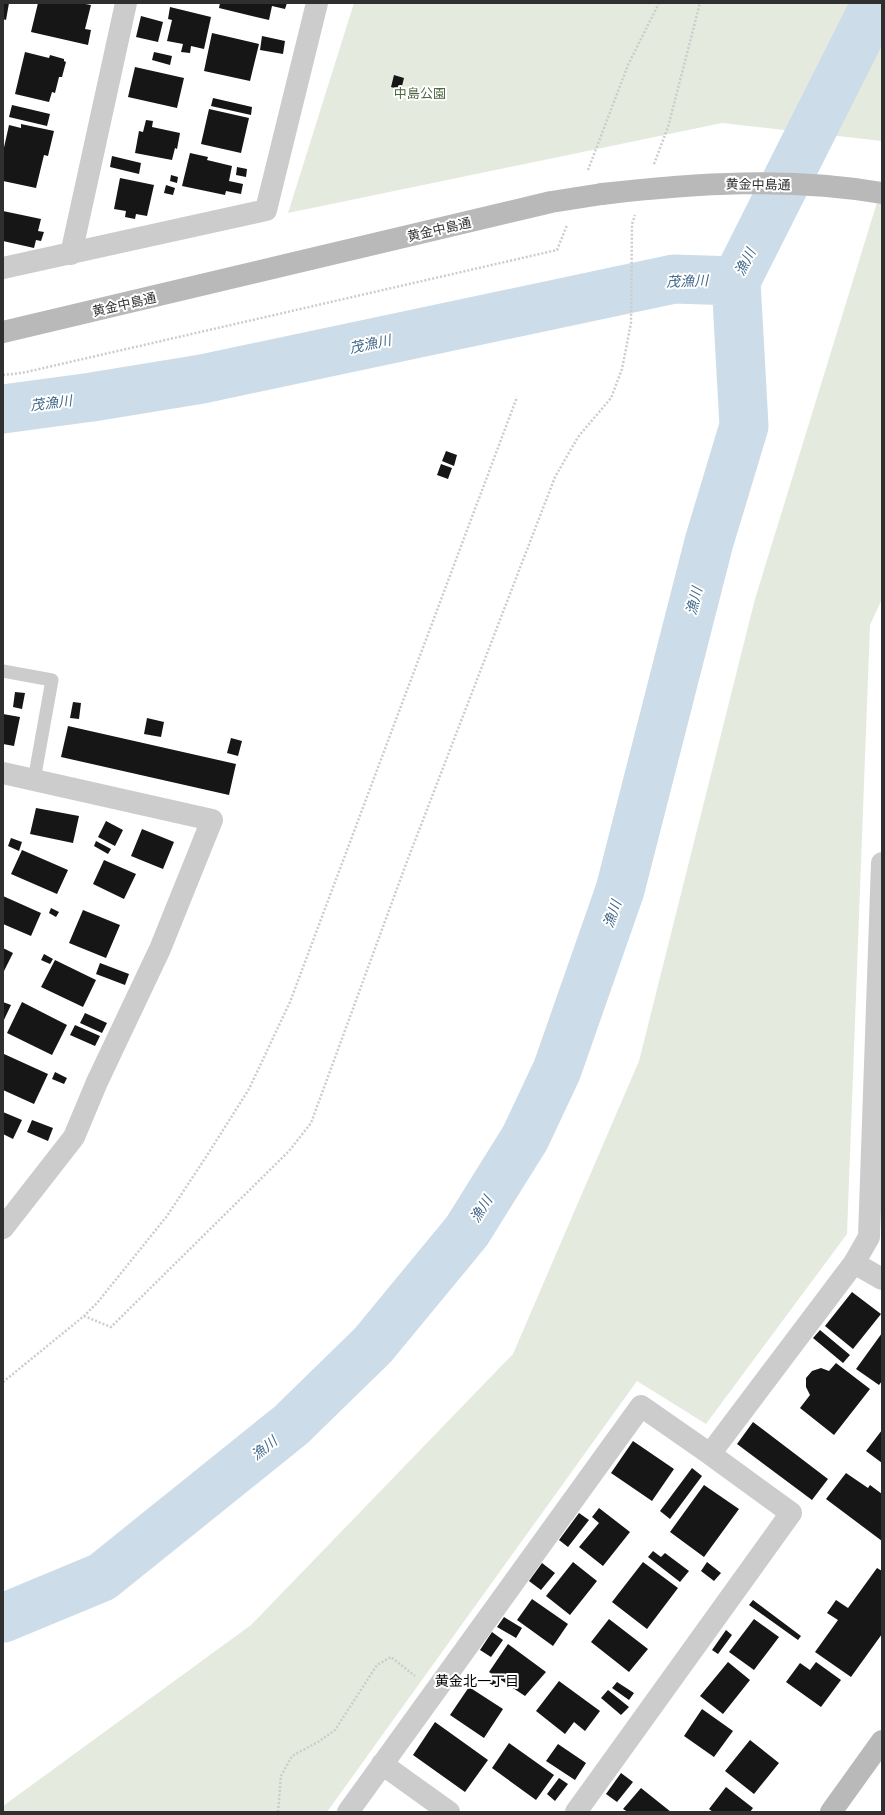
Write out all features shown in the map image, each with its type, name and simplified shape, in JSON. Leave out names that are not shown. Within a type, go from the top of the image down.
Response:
[{"type":"street","points":[[71,254],[126,3]]},
{"type":"street","points":[[3,268],[266,210],[317,3]]},
{"type":"street","name":"黄金中島通","points":[[3,332],[551,202],[669,186],[769,183],[826,186],[882,193]]},
{"type":"street","points":[[3,1228],[74,1137],[97,1082],[160,949],[212,820],[34,780],[5,778]]},
{"type":"street","points":[[710,1454],[854,1263],[869,1237],[880,1031],[882,863]]},
{"type":"street","points":[[854,1263],[882,1279]]},
{"type":"street","points":[[348,1812],[641,1406],[791,1513],[576,1812]]},
{"type":"street","points":[[830,1812],[882,1741]]},
{"type":"street","points":[[382,1764],[449,1812]]},
{"type":"lane","points":[[3,671],[52,680],[34,780]]},
{"type":"path","points":[[654,164],[668,128],[700,3]]},
{"type":"path","points":[[84,1316],[111,1327],[289,1151],[311,1123],[404,871],[555,477],[578,437],[611,398],[622,369],[631,322],[632,224],[637,209]]},
{"type":"path","points":[[3,1382],[84,1316],[97,1303],[167,1216],[250,1089],[290,1002],[517,397]]},
{"type":"path","points":[[278,1812],[281,1776],[292,1756],[318,1742],[335,1730],[377,1665],[390,1657],[435,1691]]},
{"type":"green space","name":"中島公園","points":[[354,3],[882,3],[882,141],[722,123],[288,213]]},
{"type":"green space","points":[[882,186],[882,599],[870,625],[847,1234],[706,1424],[637,1381],[327,1812],[3,1812],[3,1806],[251,1625],[513,1354],[639,1061],[755,599]]},
{"type":"building","points":[[3,3],[9,3],[6,20],[3,19]]},
{"type":"building","points":[[38,3],[80,3],[91,5],[85,29],[91,30],[88,45],[31,32]]},
{"type":"building","points":[[220,3],[287,3],[285,9],[272,6],[269,20],[219,8]]},
{"type":"building","points":[[170,7],[211,17],[204,49],[191,46],[190,53],[181,52],[183,44],[167,41],[172,20],[168,19]]},
{"type":"building","points":[[141,16],[163,22],[158,42],[136,37]]},
{"type":"building","points":[[212,33],[259,44],[250,81],[204,71]]},
{"type":"building","points":[[262,36],[285,41],[283,54],[260,50]]},
{"type":"building","points":[[25,52],[49,58],[50,55],[64,59],[66,62],[62,77],[59,77],[55,93],[52,92],[49,102],[15,94]]},
{"type":"building","points":[[154,52],[172,56],[170,65],[152,60]]},
{"type":"building","points":[[135,67],[184,78],[177,108],[128,97]]},
{"type":"building","points":[[394,75],[404,78],[401,90],[391,87]]},
{"type":"building","points":[[213,98],[252,107],[251,115],[211,106]]},
{"type":"building","points":[[12,105],[50,114],[47,126],[9,117]]},
{"type":"building","points":[[209,109],[249,118],[241,153],[201,144]]},
{"type":"building","points":[[146,120],[153,121],[152,127],[180,133],[177,149],[175,148],[172,160],[135,153],[139,131],[143,132]]},
{"type":"building","points":[[21,124],[54,131],[48,156],[44,155],[36,188],[3,181],[3,152],[9,125],[21,128]]},
{"type":"building","points":[[190,153],[208,157],[207,160],[232,166],[229,181],[243,184],[241,194],[226,191],[225,195],[182,186]]},
{"type":"building","points":[[112,156],[141,163],[139,174],[110,167]]},
{"type":"building","points":[[237,167],[247,169],[246,177],[236,175]]},
{"type":"building","points":[[171,175],[178,177],[177,183],[170,181]]},
{"type":"building","points":[[120,178],[154,185],[147,216],[136,214],[135,219],[125,217],[126,211],[114,209]]},
{"type":"building","points":[[166,185],[175,188],[173,195],[164,193]]},
{"type":"building","points":[[3,211],[41,219],[38,231],[44,232],[41,241],[36,240],[34,248],[3,241]]},
{"type":"building","points":[[446,451],[457,455],[454,466],[442,461]]},
{"type":"building","points":[[441,464],[452,468],[448,479],[437,475]]},
{"type":"building","points":[[15,692],[25,693],[22,709],[13,707]]},
{"type":"building","points":[[73,702],[81,703],[79,719],[70,718]]},
{"type":"building","points":[[3,714],[20,717],[14,746],[3,744]]},
{"type":"building","points":[[147,718],[164,722],[161,737],[144,734]]},
{"type":"building","points":[[68,726],[236,764],[229,795],[61,757]]},
{"type":"building","points":[[231,738],[242,741],[238,756],[227,753]]},
{"type":"building","points":[[36,808],[79,816],[73,843],[30,834]]},
{"type":"building","points":[[106,821],[123,830],[115,846],[98,837]]},
{"type":"building","points":[[142,829],[174,842],[163,869],[131,856]]},
{"type":"building","points":[[11,838],[22,842],[19,851],[8,846]]},
{"type":"building","points":[[96,841],[111,849],[108,854],[94,846]]},
{"type":"building","points":[[22,850],[68,870],[57,894],[11,874]]},
{"type":"building","points":[[104,860],[136,874],[124,899],[93,884]]},
{"type":"building","points":[[3,896],[41,913],[31,936],[3,924]]},
{"type":"building","points":[[51,908],[59,912],[56,917],[49,913]]},
{"type":"building","points":[[83,910],[120,925],[106,958],[69,943]]},
{"type":"building","points":[[3,948],[13,953],[3,973]]},
{"type":"building","points":[[44,954],[53,959],[50,964],[41,960]]},
{"type":"building","points":[[55,960],[96,980],[83,1007],[41,987]]},
{"type":"building","points":[[100,963],[129,974],[125,985],[96,974]]},
{"type":"building","points":[[3,1002],[11,1005],[3,1022]]},
{"type":"building","points":[[22,1002],[67,1025],[52,1055],[7,1033]]},
{"type":"building","points":[[85,1013],[107,1023],[102,1033],[80,1023]]},
{"type":"building","points":[[75,1025],[100,1036],[95,1046],[70,1035]]},
{"type":"building","points":[[4,1054],[48,1074],[34,1104],[3,1090]]},
{"type":"building","points":[[55,1072],[67,1078],[64,1084],[52,1079]]},
{"type":"building","points":[[3,1112],[22,1120],[13,1139],[3,1134]]},
{"type":"building","points":[[32,1120],[53,1128],[48,1141],[27,1132]]},
{"type":"building","points":[[852,1292],[881,1314],[853,1349],[825,1326]]},
{"type":"building","points":[[820,1330],[850,1355],[843,1363],[813,1338]]},
{"type":"building","points":[[882,1333],[882,1381],[879,1385],[856,1369]]},
{"type":"building","points":[[836,1363],[870,1389],[834,1435],[800,1408],[810,1395],[806,1387],[806,1378],[812,1371],[821,1368],[829,1371]]},
{"type":"building","points":[[753,1422],[828,1479],[812,1500],[737,1444]]},
{"type":"building","points":[[882,1430],[882,1463],[866,1451]]},
{"type":"building","points":[[633,1441],[674,1469],[652,1501],[611,1473]]},
{"type":"building","points":[[692,1468],[702,1476],[670,1519],[660,1511]]},
{"type":"building","points":[[846,1473],[868,1488],[870,1485],[882,1494],[882,1541],[826,1499]]},
{"type":"building","points":[[704,1485],[739,1509],[704,1557],[670,1532]]},
{"type":"building","points":[[599,1508],[630,1532],[603,1566],[579,1547],[599,1523],[592,1517]]},
{"type":"building","points":[[579,1513],[589,1520],[568,1547],[559,1540]]},
{"type":"building","points":[[653,1551],[661,1557],[665,1553],[689,1571],[680,1582],[648,1557]]},
{"type":"building","points":[[573,1562],[597,1581],[570,1615],[546,1596]]},
{"type":"building","points":[[643,1562],[678,1588],[647,1629],[612,1602]]},
{"type":"building","points":[[707,1562],[721,1573],[714,1581],[701,1571]]},
{"type":"building","points":[[542,1563],[555,1573],[541,1590],[529,1581]]},
{"type":"building","points":[[877,1568],[882,1571],[882,1634],[851,1677],[815,1652],[838,1620],[827,1613],[836,1600],[848,1608]]},
{"type":"building","points":[[532,1599],[568,1624],[553,1646],[517,1620]]},
{"type":"building","points":[[753,1600],[801,1636],[798,1640],[749,1605]]},
{"type":"building","points":[[504,1617],[522,1628],[516,1638],[497,1627]]},
{"type":"building","points":[[609,1619],[648,1649],[629,1672],[591,1642]]},
{"type":"building","points":[[754,1619],[779,1637],[754,1670],[729,1652]]},
{"type":"building","points":[[726,1630],[732,1635],[718,1654],[712,1650]]},
{"type":"building","points":[[492,1632],[503,1640],[491,1657],[480,1650]]},
{"type":"building","points":[[508,1644],[546,1672],[525,1696],[489,1672]]},
{"type":"building","points":[[728,1662],[750,1680],[723,1714],[700,1696]]},
{"type":"building","points":[[816,1662],[841,1680],[821,1707],[786,1682],[800,1663],[810,1670]]},
{"type":"building","points":[[491,1679],[499,1683],[496,1687],[489,1683]]},
{"type":"building","points":[[559,1681],[600,1711],[585,1731],[574,1722],[565,1734],[536,1711]]},
{"type":"building","points":[[617,1682],[634,1693],[629,1700],[612,1688]]},
{"type":"building","points":[[469,1687],[503,1709],[484,1738],[450,1715]]},
{"type":"building","points":[[608,1690],[629,1707],[621,1715],[601,1698]]},
{"type":"building","points":[[702,1709],[733,1731],[714,1757],[684,1736]]},
{"type":"building","points":[[435,1722],[488,1760],[465,1792],[413,1755]]},
{"type":"building","points":[[750,1740],[779,1763],[754,1794],[725,1771]]},
{"type":"building","points":[[509,1743],[554,1775],[536,1800],[492,1768]]},
{"type":"building","points":[[558,1744],[586,1763],[575,1780],[546,1761]]},
{"type":"building","points":[[621,1773],[633,1782],[617,1802],[606,1794]]},
{"type":"building","points":[[559,1778],[568,1784],[555,1801],[547,1794]]},
{"type":"building","points":[[726,1787],[753,1808],[750,1812],[713,1812],[709,1809]]},
{"type":"building","points":[[641,1788],[671,1812],[628,1812],[623,1809]]},
{"type":"waterway","name":"漁川","points":[[3,1618],[102,1577],[291,1425],[373,1345],[467,1231],[525,1138],[557,1070],[620,890],[709,542],[744,426],[736,281],[876,3]]},
{"type":"waterway","name":"茂漁川","points":[[3,409],[92,397],[202,379],[674,279],[736,281]]},
{"type":"district","name":"黄金北一丁目","points":[[477,1681]]}]
